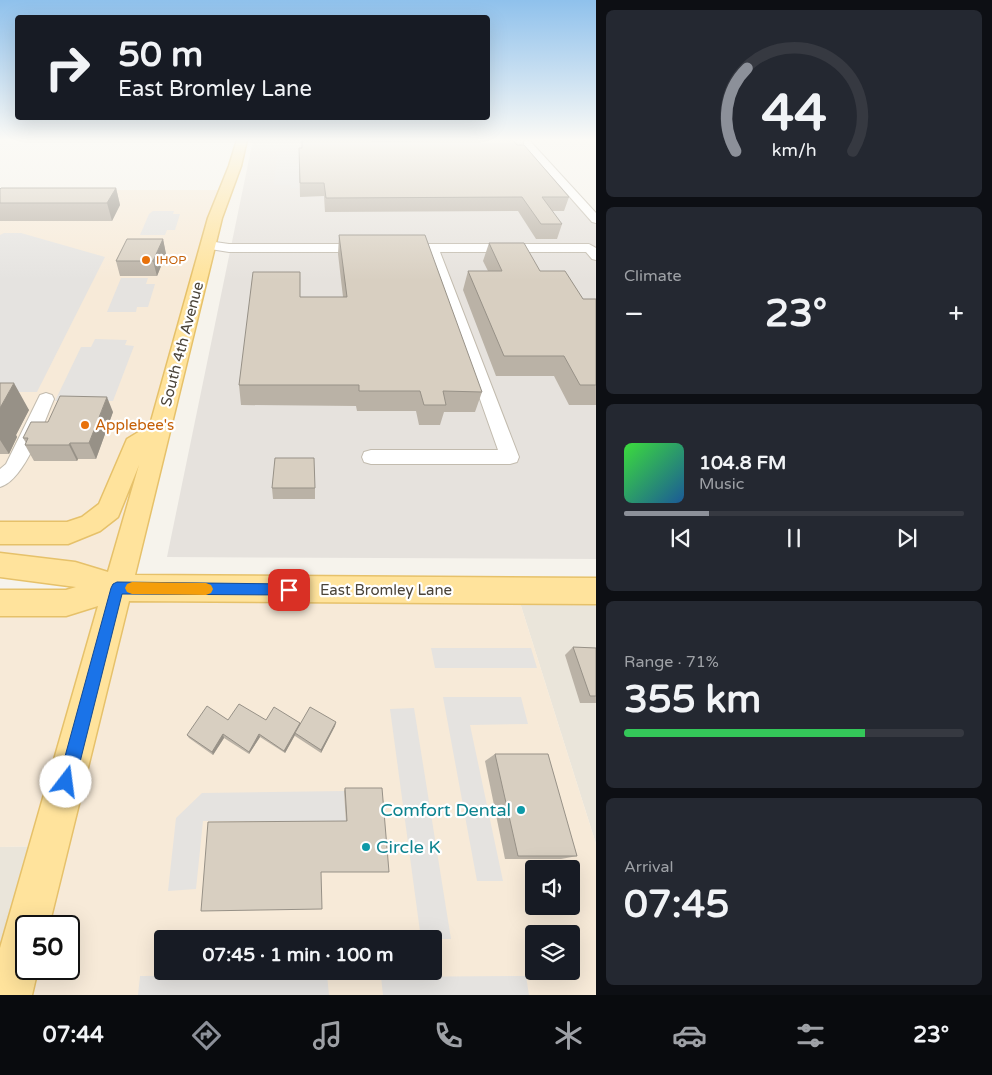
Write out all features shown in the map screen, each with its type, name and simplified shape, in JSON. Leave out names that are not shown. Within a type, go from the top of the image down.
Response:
[{"type":"main road","name":"South 4th Avenue","points":[[31,915],[208,245],[217,212],[227,186]]},
{"type":"main road","points":[[0,533],[68,533],[91,524],[109,510],[135,445],[160,429]]},
{"type":"main road","name":"East Bromley Lane","points":[[0,565],[75,574],[117,588]]},
{"type":"main road","name":"East Bromley Lane","points":[[0,603],[66,603],[117,588],[596,591]]},
{"type":"main road","points":[[9,995],[15,972]]},
{"type":"lane","points":[[566,186],[596,220]]},
{"type":"lane","points":[[208,245],[229,248],[374,248]]},
{"type":"lane","points":[[393,248],[589,248],[596,256]]},
{"type":"lane","points":[[371,458],[510,458],[433,248]]},
{"type":"lane","points":[[0,480],[13,468],[46,399]]},
{"type":"shaded area","points":[[243,186],[566,186],[596,220],[596,559],[167,557]]},
{"type":"shaded area","points":[[0,190],[223,190],[117,588],[516,590],[596,844],[596,995],[9,995],[15,972],[15,980],[80,980],[80,915],[31,915],[49,846],[0,847],[0,603],[116,588],[0,568]]},
{"type":"shaded area","points":[[153,211],[174,211],[173,214],[180,214],[175,230],[167,230],[165,235],[140,235],[149,214]]},
{"type":"shaded area","points":[[4,233],[21,233],[105,257],[37,392],[0,392],[0,235]]},
{"type":"shaded area","points":[[121,278],[148,278],[146,284],[155,284],[148,307],[137,307],[136,312],[107,312]]},
{"type":"shaded area","points":[[95,339],[127,340],[125,345],[134,346],[113,401],[55,401],[81,347],[91,347]]},
{"type":"shaded area","points":[[516,590],[596,591],[596,844]]},
{"type":"shaded area","points":[[431,648],[531,648],[537,668],[435,668]]},
{"type":"shaded area","points":[[443,697],[521,697],[528,724],[470,725],[503,881],[477,881]]},
{"type":"shaded area","points":[[414,708],[451,939],[442,939],[442,930],[420,930],[390,709]]},
{"type":"shaded area","points":[[344,791],[346,821],[203,821],[196,889],[168,891],[176,818],[202,793]]},
{"type":"shaded area","points":[[49,846],[30,915],[15,915],[15,973],[9,995],[0,995],[0,847]]},
{"type":"shaded area","points":[[140,976],[154,976],[154,980],[328,980],[329,995],[138,995]]},
{"type":"shaded area","points":[[525,976],[529,995],[383,995],[381,980],[442,980],[442,977]]},
{"type":"building","points":[[324,186],[560,186],[569,197],[542,197],[562,224],[541,224],[522,197],[326,198]]},
{"type":"building","points":[[1,188],[116,188],[107,203],[0,203]]},
{"type":"building","points":[[339,235],[425,235],[482,392],[443,391],[446,405],[424,405],[420,391],[359,391],[359,385],[239,385],[253,272],[300,272],[300,297],[347,297]]},
{"type":"building","points":[[127,239],[163,239],[153,261],[116,261]]},
{"type":"building","points":[[489,243],[524,243],[540,271],[565,271],[583,299],[596,299],[596,385],[580,385],[564,356],[504,356],[468,271],[502,271]]},
{"type":"building","points":[[0,383],[14,383],[0,408]]},
{"type":"building","points":[[60,396],[107,397],[89,443],[25,445],[28,438],[23,438],[31,422],[48,422]]},
{"type":"building","points":[[275,458],[314,458],[315,488],[272,488]]},
{"type":"building","points":[[573,647],[596,648],[596,696],[590,696]]},
{"type":"building","points":[[239,704],[266,720],[274,707],[300,723],[284,751],[259,734],[249,752],[223,734],[212,752],[187,735],[207,706],[228,720]]},
{"type":"building","points":[[310,707],[336,722],[321,750],[295,733]]},
{"type":"building","name":"Comfort Dental","points":[[495,754],[548,754],[577,856],[518,856]]},
{"type":"building","points":[[345,788],[382,788],[389,872],[321,872],[322,909],[201,911],[208,822],[347,821]]},
{"type":"slow traffic","points":[[132,588],[206,589]]},
{"type":"place","name":"IHOP","points":[[146,260]]},
{"type":"place","name":"Applebee's","points":[[85,425]]},
{"type":"place","name":"Comfort Dental","points":[[521,810]]},
{"type":"place","name":"Circle K","points":[[366,847]]},
{"type":"route","points":[[66,782],[117,588],[289,590]]}]
